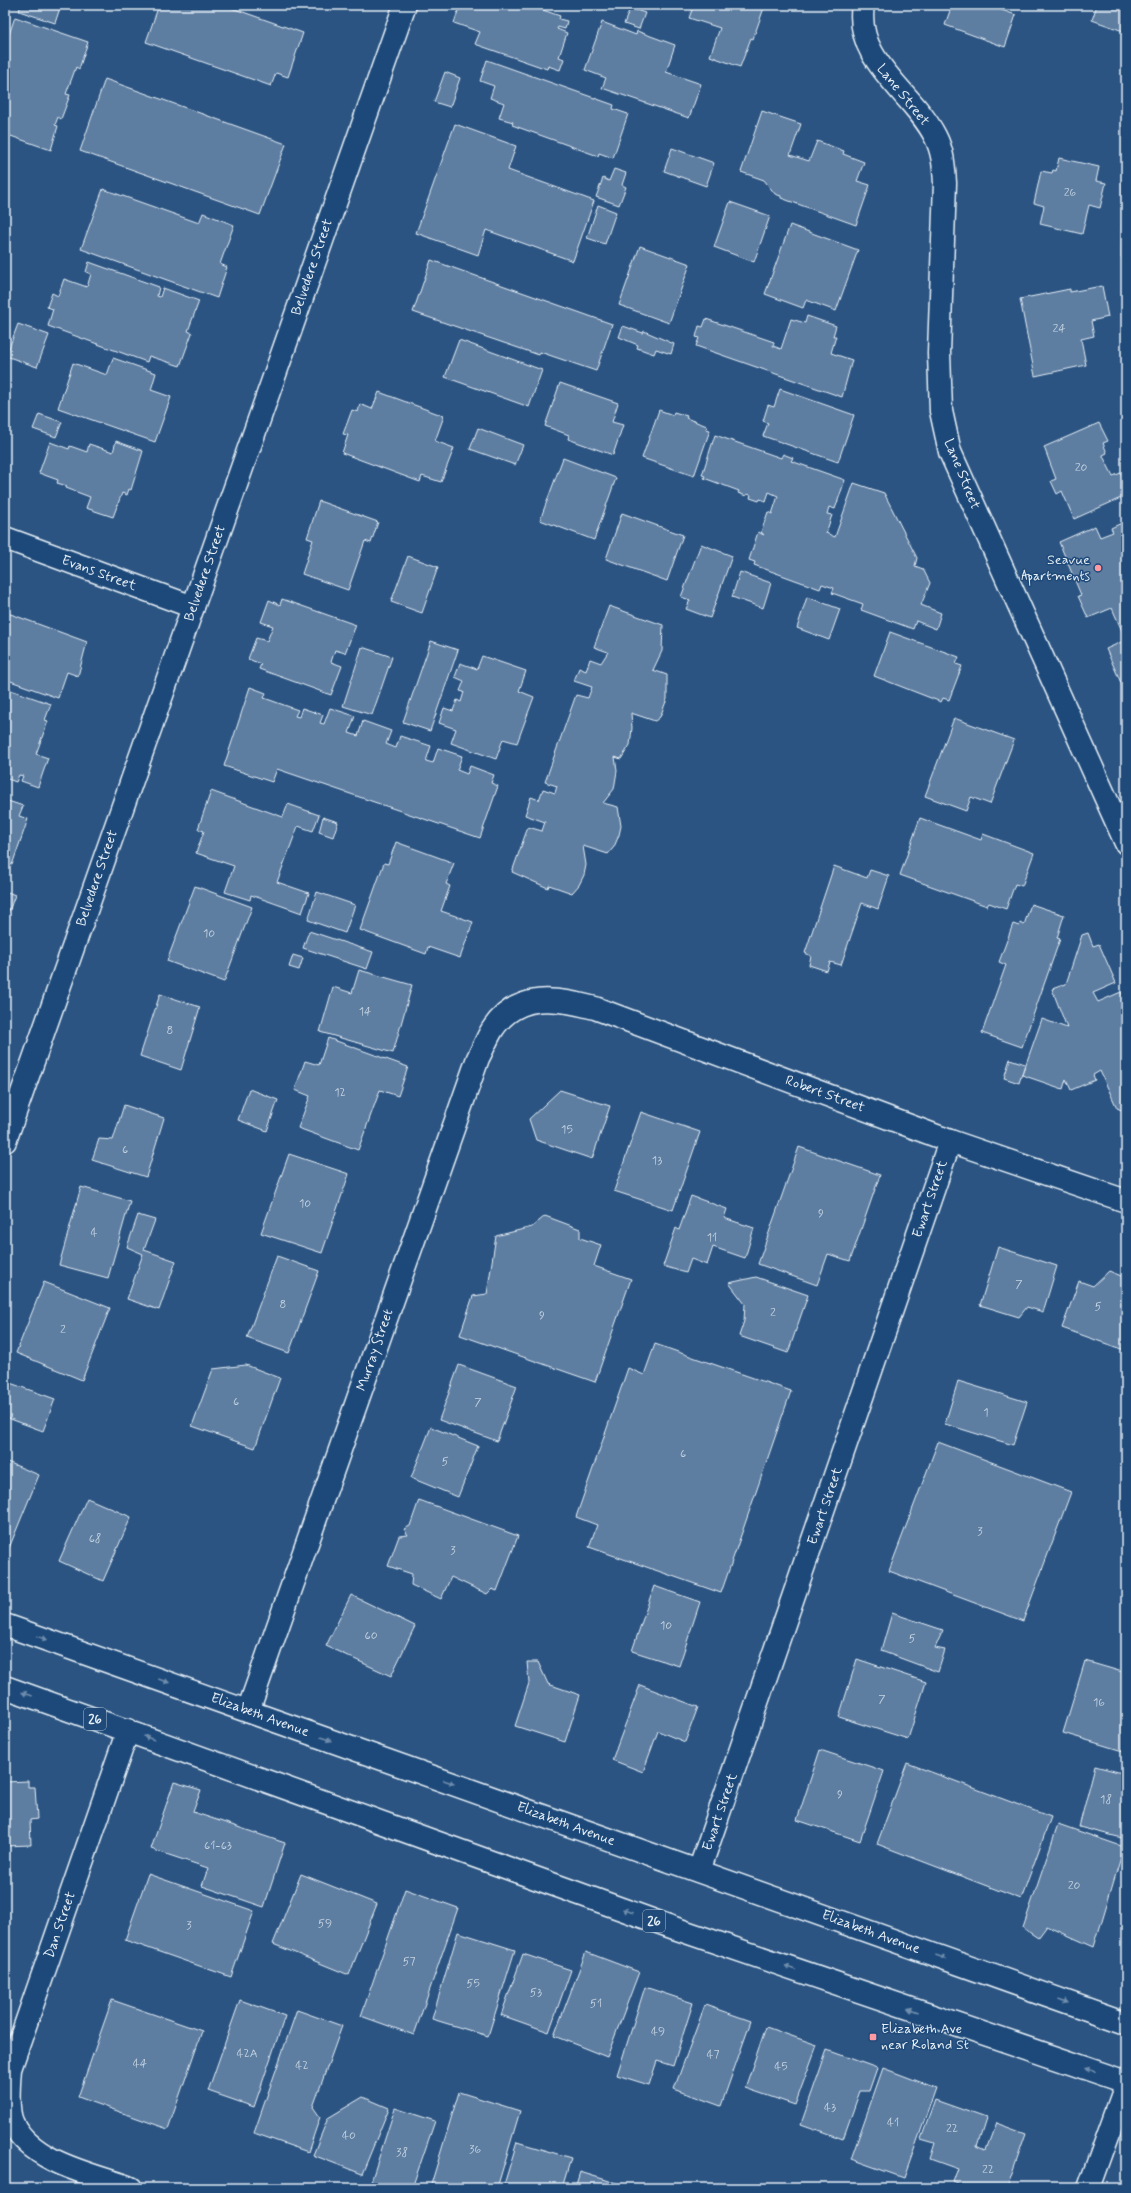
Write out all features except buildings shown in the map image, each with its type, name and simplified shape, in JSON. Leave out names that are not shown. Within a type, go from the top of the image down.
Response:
[{"type":"main road","name":"Belvedere Street","points":[[5,1141],[405,5]]},
{"type":"main road","name":"Lane Street","points":[[863,5],[861,18],[864,39],[874,58],[927,121],[936,138],[944,159],[945,183],[939,353],[941,411],[950,452],[1126,843]]},
{"type":"main road","name":"Evans Street","points":[[5,538],[193,607]]},
{"type":"main road","name":"Robert Street","points":[[522,1003],[546,1000],[570,1001],[595,1008],[950,1140],[1126,1201]]},
{"type":"main road","name":"Murray Street","points":[[248,1711],[478,1058],[492,1030],[507,1012],[522,1003]]},
{"type":"main road","name":"Ewart Street","points":[[699,1871],[950,1140]]},
{"type":"main road","name":"Elizabeth Avenue","points":[[5,1625],[1126,2023]]},
{"type":"main road","name":"26","points":[[5,1687],[128,1730],[677,1929],[1126,2084]]},
{"type":"main road","name":"Dan Street","points":[[128,1730],[10,2069],[8,2091],[12,2123],[28,2145],[47,2158],[131,2188]]},
{"type":"main road","points":[[1089,2188],[1126,2084]]},
{"type":"shaded area","points":[[1123,125],[1126,126],[1126,258],[1121,257]]},
{"type":"place","name":"Seavue Apartments","points":[[1098,568]]},
{"type":"place","name":"Elizabeth Ave near Roland St","points":[[873,2037]]}]
